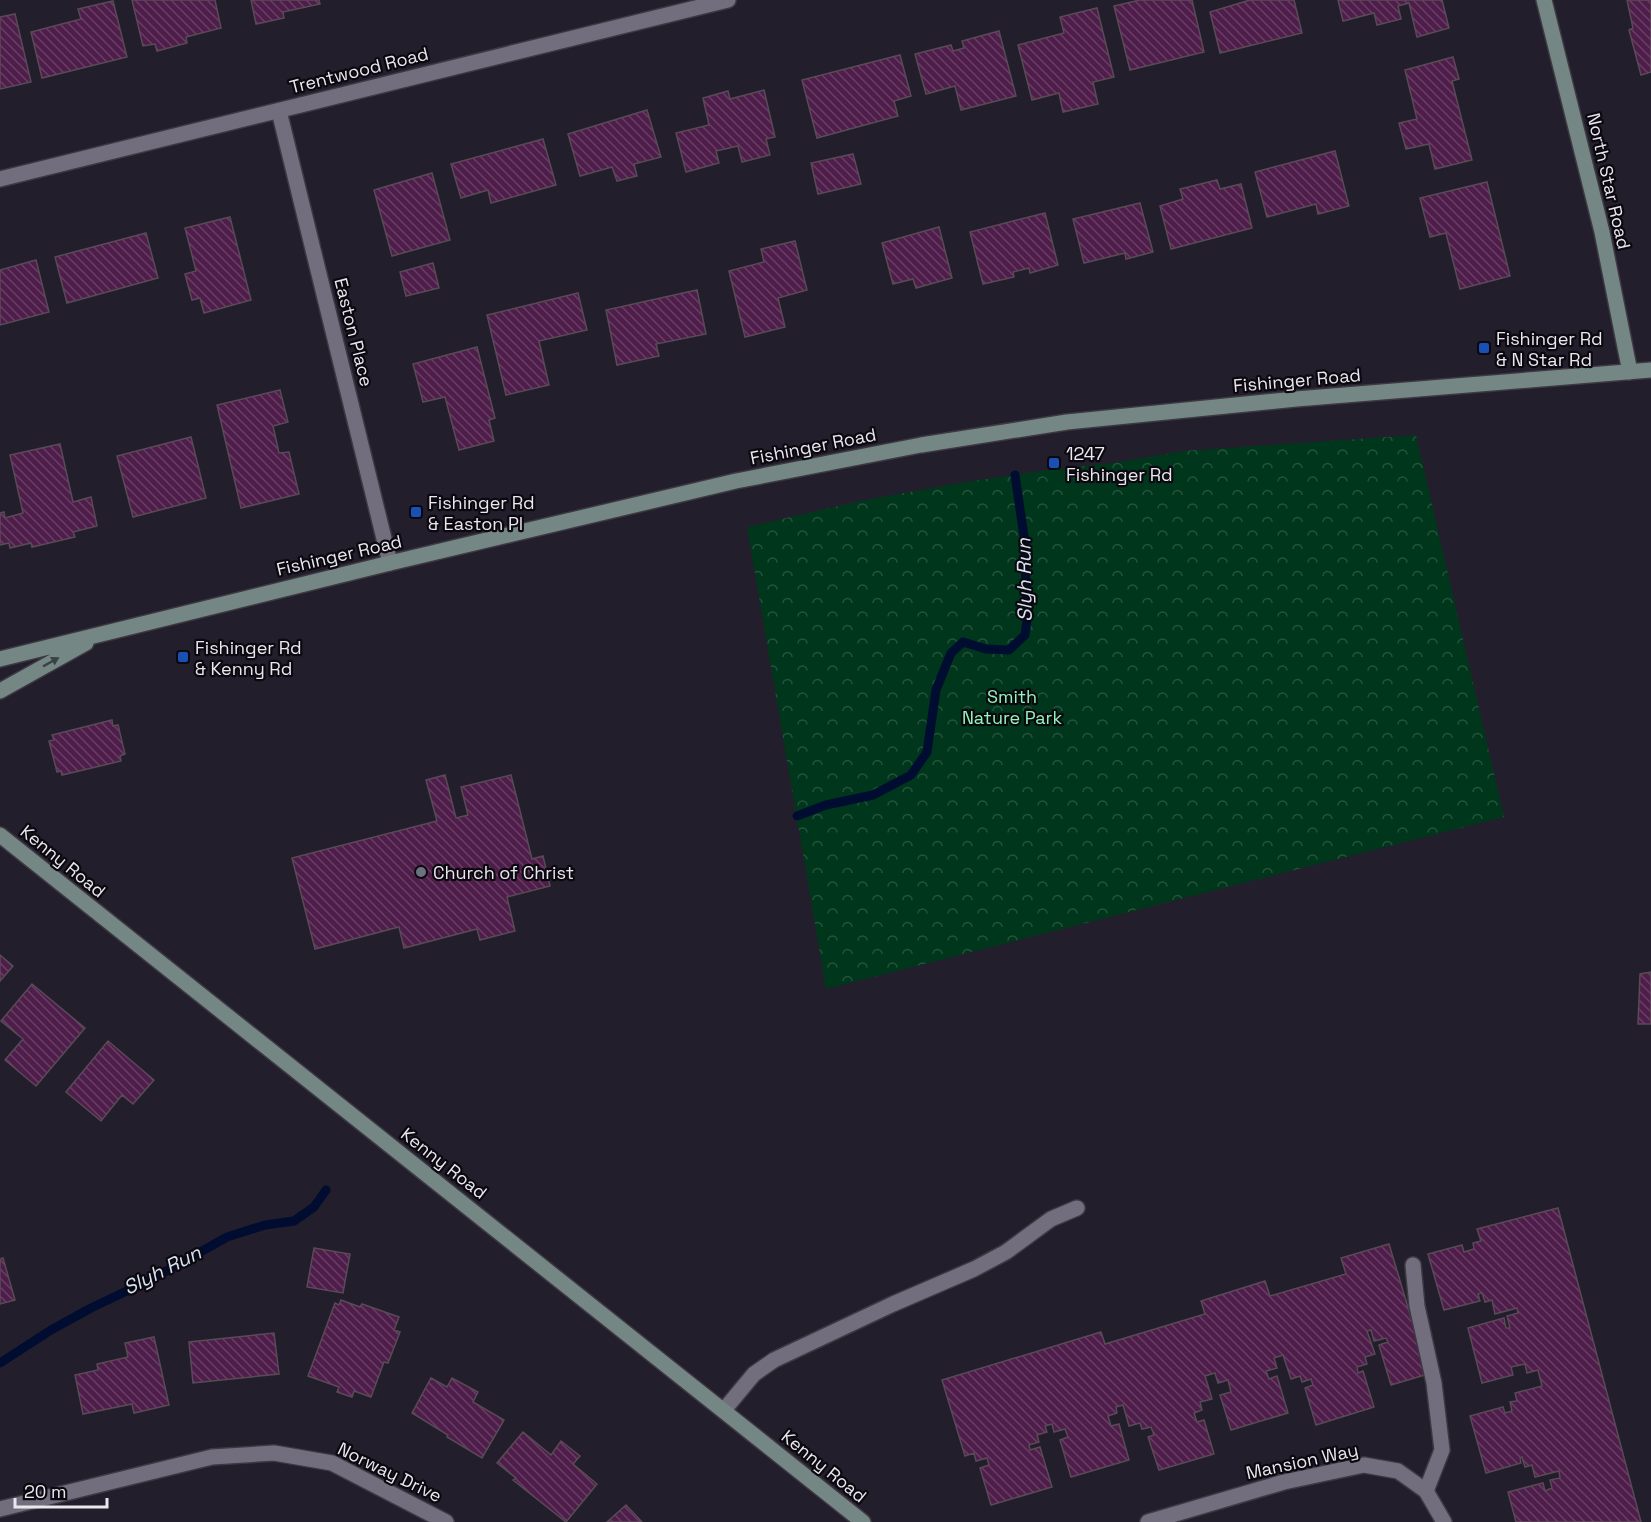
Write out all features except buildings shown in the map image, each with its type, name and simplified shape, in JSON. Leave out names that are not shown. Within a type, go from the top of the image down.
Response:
[{"type":"main road","name":"North Star Road","points":[[1544,0],[1602,232],[1630,372]]},
{"type":"main road","name":"Fishinger Road","points":[[0,659],[736,481],[921,445],[1066,422],[1296,399],[1651,370]]},
{"type":"main road","points":[[0,691],[106,632]]},
{"type":"main road","name":"Kenny Road","points":[[0,835],[863,1522]]},
{"type":"street","name":"Trentwood Road","points":[[0,178],[728,0]]},
{"type":"street","name":"Easton Place","points":[[279,111],[390,563]]},
{"type":"street","points":[[724,1410],[754,1374],[774,1360],[974,1269],[1014,1247],[1051,1219],[1077,1208]]},
{"type":"street","points":[[1413,1265],[1417,1306],[1434,1383],[1442,1450],[1426,1491]]},
{"type":"street","name":"Norway Drive","points":[[0,1509],[212,1457],[274,1453],[332,1462],[446,1522]]},
{"type":"street","name":"Mansion Way","points":[[1148,1522],[1284,1482],[1364,1466],[1398,1471],[1426,1491],[1444,1522]]},
{"type":"green space","name":"Smith Nature Park","points":[[1416,435],[1504,817],[826,989],[747,527],[860,501],[954,484],[1121,462],[1183,451]]},
{"type":"waterway","name":"Slyh Run","points":[[797,816],[826,805],[873,795],[911,775],[927,752],[936,690],[951,653],[963,642],[986,649],[1009,650],[1025,635],[1028,612],[1025,543],[1015,475]]},
{"type":"waterway","name":"Slyh Run","points":[[0,1363],[51,1330],[156,1277],[227,1237],[265,1225],[294,1221],[314,1207],[326,1190]]},
{"type":"place","name":"Fishinger Rd & N Star Rd","points":[[1484,348]]},
{"type":"place","name":"1247 Fishinger Rd","points":[[1054,463]]},
{"type":"place","name":"Fishinger Rd & Easton Pl","points":[[416,512]]},
{"type":"place","name":"Fishinger Rd & Kenny Rd","points":[[183,657]]},
{"type":"place","name":"Church of Christ","points":[[421,872]]}]
